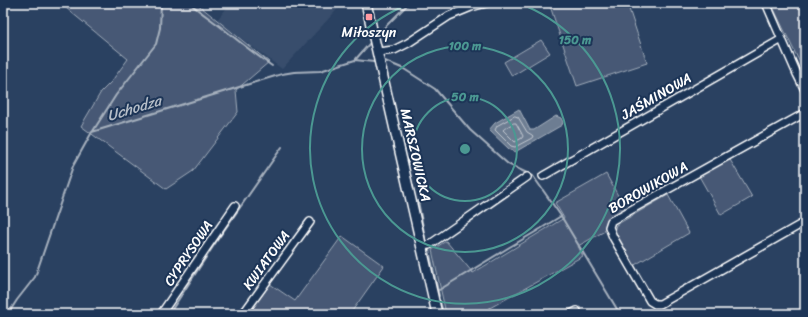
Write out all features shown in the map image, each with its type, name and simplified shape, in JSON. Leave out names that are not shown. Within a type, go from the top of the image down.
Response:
[{"type":"street","name":"MARSZOWICKA","points":[[366,3],[437,314]]},
{"type":"street","points":[[378,52],[394,50],[408,43],[450,16],[471,7],[486,3]]},
{"type":"street","points":[[766,3],[796,74],[805,90]]},
{"type":"street","name":"JAŚMINOWA","points":[[542,176],[782,39]]},
{"type":"street","name":"BOROWIKOWA","points":[[805,113],[611,221],[608,227],[650,301],[654,304],[660,304],[805,222]]},
{"type":"street","points":[[422,246],[429,244],[527,177]]},
{"type":"street","name":"CYPRYSOWA","points":[[161,314],[235,206]]},
{"type":"street","name":"KWIATOWA","points":[[243,314],[310,222]]},
{"type":"shaded area","points":[[60,3],[196,3],[269,62],[236,90],[238,112],[193,171],[166,189],[81,126],[101,92],[111,82],[128,59]]},
{"type":"shaded area","points":[[231,3],[343,3],[282,69],[217,20]]},
{"type":"shaded area","points":[[549,3],[627,3],[647,63],[577,86]]},
{"type":"shaded area","points":[[771,3],[805,3],[805,71],[804,71]]},
{"type":"shaded area","points":[[541,40],[550,53],[512,76],[504,62]]},
{"type":"shaded area","points":[[729,158],[752,197],[721,215],[699,176]]},
{"type":"shaded area","points":[[606,174],[626,210],[607,222],[605,231],[578,246],[583,256],[479,314],[446,314],[432,250],[446,241],[473,273],[564,218],[555,203]]},
{"type":"shaded area","points":[[668,195],[689,233],[633,266],[614,231],[616,225]]},
{"type":"shaded area","points":[[342,236],[384,266],[350,314],[249,314],[270,284],[295,301]]},
{"type":"water","points":[[519,109],[530,130],[534,130],[556,116],[561,118],[563,122],[562,125],[515,152],[509,149],[489,130],[495,123]]},
{"type":"waterway","points":[[93,131],[116,95],[156,44],[160,28],[161,3]]},
{"type":"waterway","points":[[190,3],[272,66]]},
{"type":"waterway","name":"Uchodza","points":[[379,33],[409,3]]},
{"type":"waterway","name":"Uchodza","points":[[8,314],[35,277],[73,166],[92,132],[282,74],[320,71],[355,60],[370,43]]},
{"type":"waterway","points":[[355,60],[374,62]]},
{"type":"waterway","points":[[385,61],[404,69],[435,89],[470,130],[508,164],[533,176],[561,216],[620,314]]},
{"type":"waterway","points":[[169,314],[218,239],[282,147]]},
{"type":"waterway","points":[[418,201],[425,238]]},
{"type":"waterway","points":[[439,290],[561,216]]},
{"type":"waterway","points":[[429,250],[439,296]]},
{"type":"waterway","points":[[440,301],[443,313]]},
{"type":"place","name":"Miłoszyn","points":[[369,17]]}]
